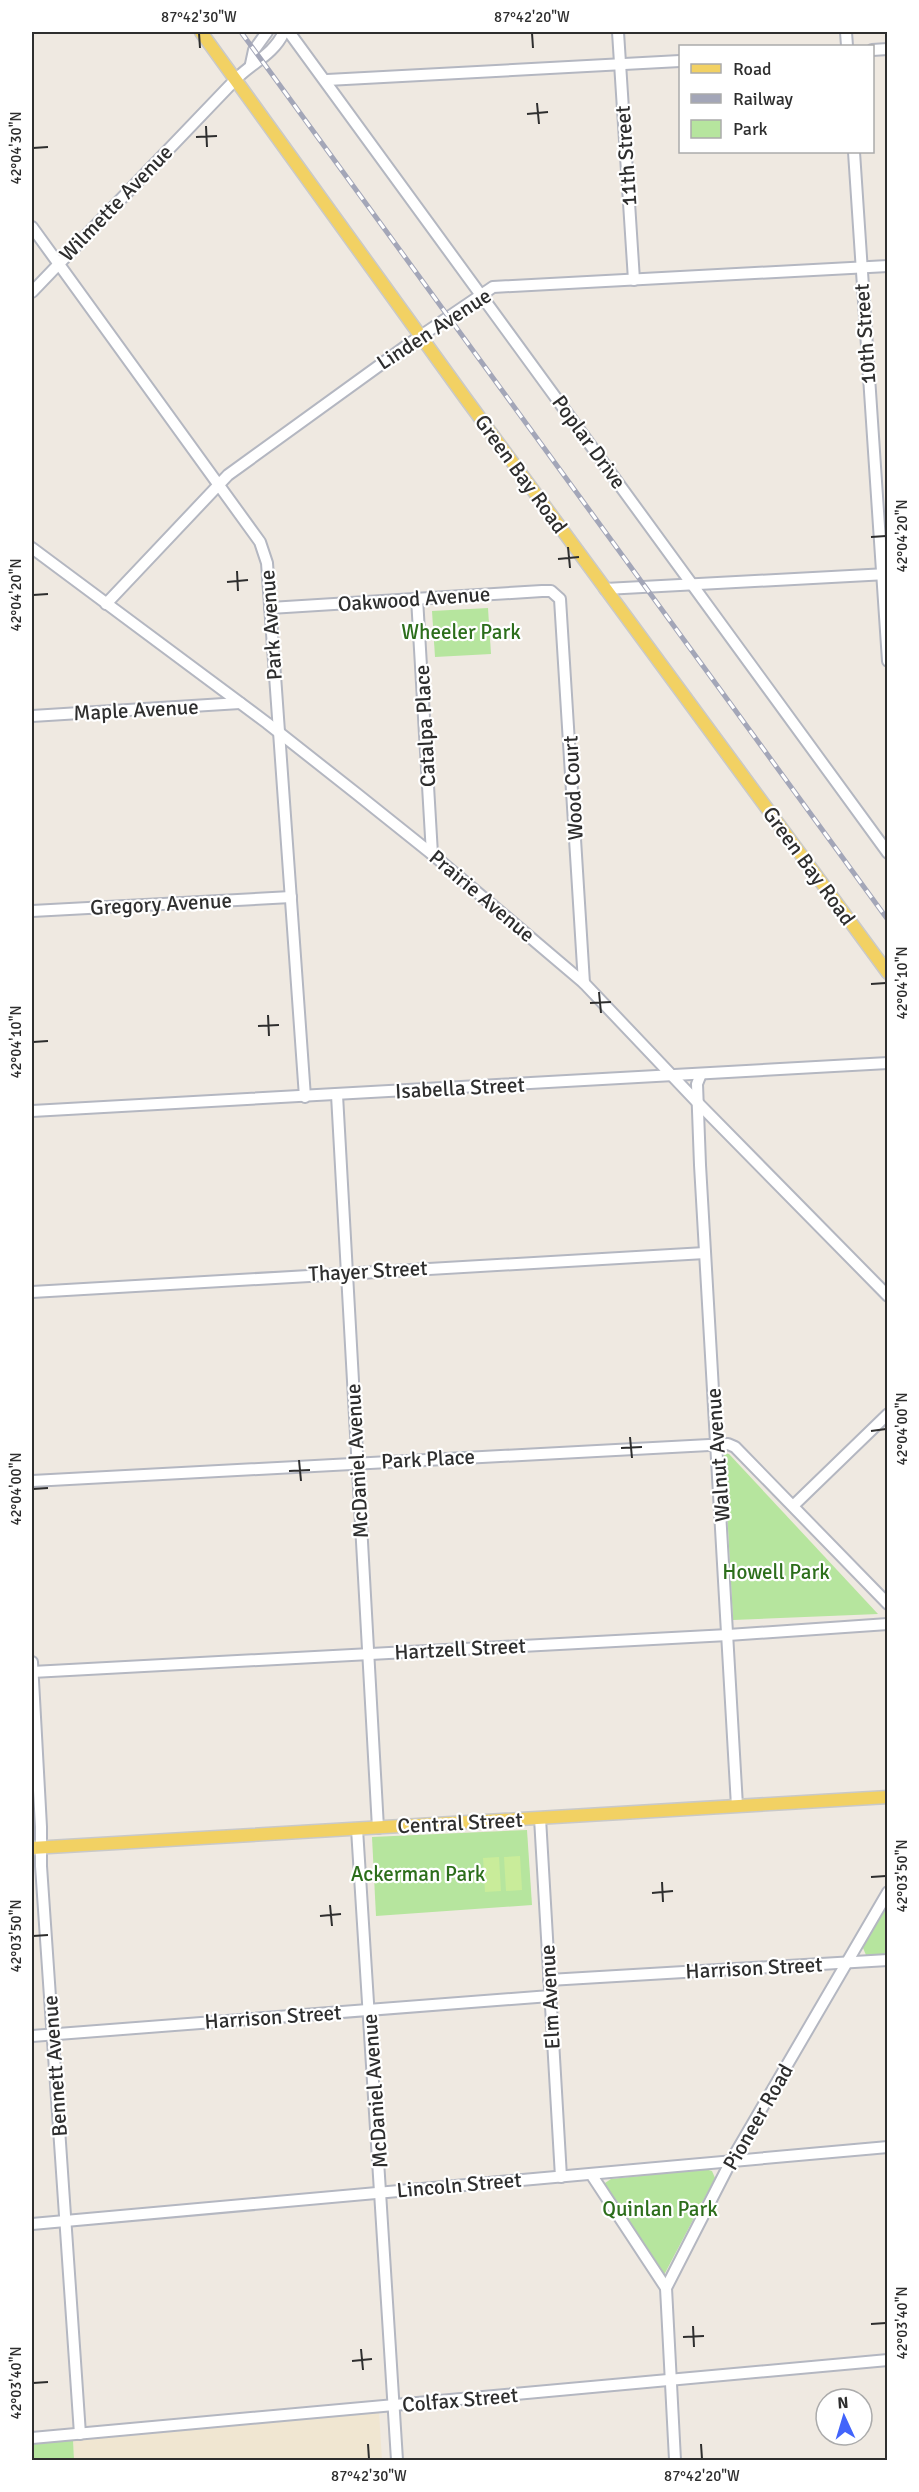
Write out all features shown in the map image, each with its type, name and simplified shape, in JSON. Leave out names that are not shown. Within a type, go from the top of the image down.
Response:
[{"type":"main road","name":"Green Bay Road","points":[[201,32],[420,336],[888,973]]},
{"type":"main road","name":"Central Street","points":[[36,1848],[888,1797]]},
{"type":"street","name":"Wilmette Avenue","points":[[251,64],[254,50],[267,32]]},
{"type":"street","name":"Wilmette Avenue","points":[[32,292],[251,64],[267,57],[284,32]]},
{"type":"street","name":"Poplar Drive","points":[[290,32],[888,853]]},
{"type":"street","name":"11th Street","points":[[618,32],[634,280]]},
{"type":"street","points":[[327,80],[679,61]]},
{"type":"street","name":"10th Street","points":[[854,153],[884,574],[888,661]]},
{"type":"street","name":"Park Avenue","points":[[32,227],[219,484],[260,542],[264,552],[267,563],[280,733],[305,1097]]},
{"type":"street","name":"Linden Avenue","points":[[106,604],[219,484],[420,336],[493,287],[888,266]]},
{"type":"street","name":"Prairie Avenue","points":[[32,548],[280,733],[432,854],[584,983],[698,1103],[888,1296]]},
{"type":"street","points":[[605,589],[884,574]]},
{"type":"street","name":"Oakwood Avenue","points":[[270,608],[542,591],[557,595]]},
{"type":"street","name":"Wood Court","points":[[557,595],[562,606],[584,983]]},
{"type":"street","name":"Catalpa Place","points":[[417,598],[432,854]]},
{"type":"street","name":"Maple Avenue","points":[[32,716],[240,704]]},
{"type":"street","name":"Gregory Avenue","points":[[32,911],[291,897]]},
{"type":"street","name":"Isabella Street","points":[[32,1111],[888,1063]]},
{"type":"street","name":"Walnut Avenue","points":[[701,1074],[697,1084],[705,1253],[718,1443],[737,1806]]},
{"type":"street","name":"McDaniel Avenue","points":[[337,1095],[378,1828]]},
{"type":"street","name":"Thayer Street","points":[[32,1292],[705,1253]]},
{"type":"street","points":[[794,1505],[888,1414]]},
{"type":"street","points":[[718,1443],[735,1447],[888,1604]]},
{"type":"street","name":"Park Place","points":[[32,1481],[718,1443]]},
{"type":"street","name":"Hartzell Street","points":[[32,1672],[728,1635],[888,1624]]},
{"type":"street","name":"Bennett Avenue","points":[[32,1662],[36,1848],[52,2034],[80,2433]]},
{"type":"street","name":"Elm Avenue","points":[[540,1818],[561,2177]]},
{"type":"street","name":"McDaniel Avenue","points":[[357,1829],[397,2460]]},
{"type":"street","name":"Pioneer Road","points":[[675,2460],[666,2288],[731,2161],[888,1892]]},
{"type":"street","name":"Harrison Street","points":[[549,1980],[888,1960]]},
{"type":"street","name":"Harrison Street","points":[[32,2036],[550,1996]]},
{"type":"street","name":"Lincoln Street","points":[[32,2224],[888,2147]]},
{"type":"street","points":[[591,2174],[666,2288]]},
{"type":"street","name":"Colfax Street","points":[[32,2438],[888,2360]]},
{"type":"shaded area","points":[[379,2412],[382,2460],[74,2460],[73,2440]]},
{"type":"green space","name":"Wheeler Park","points":[[488,608],[491,654],[435,657],[432,611]]},
{"type":"green space","name":"Howell Park","points":[[724,1453],[729,1454],[878,1614],[733,1620]]},
{"type":"green space","name":"Ackerman Park","points":[[527,1830],[532,1905],[376,1916],[372,1837]]},
{"type":"green space","points":[[520,1856],[522,1890],[506,1891],[504,1857]]},
{"type":"green space","points":[[499,1857],[501,1891],[485,1892],[483,1858]]},
{"type":"green space","points":[[887,1900],[887,1955],[866,1955],[864,1944]]},
{"type":"green space","name":"Quinlan Park","points":[[705,2169],[712,2171],[715,2178],[664,2275],[605,2183],[611,2179]]},
{"type":"green space","points":[[73,2440],[74,2460],[32,2460],[32,2443]]},
{"type":"railway","points":[[241,32],[888,920]]}]
